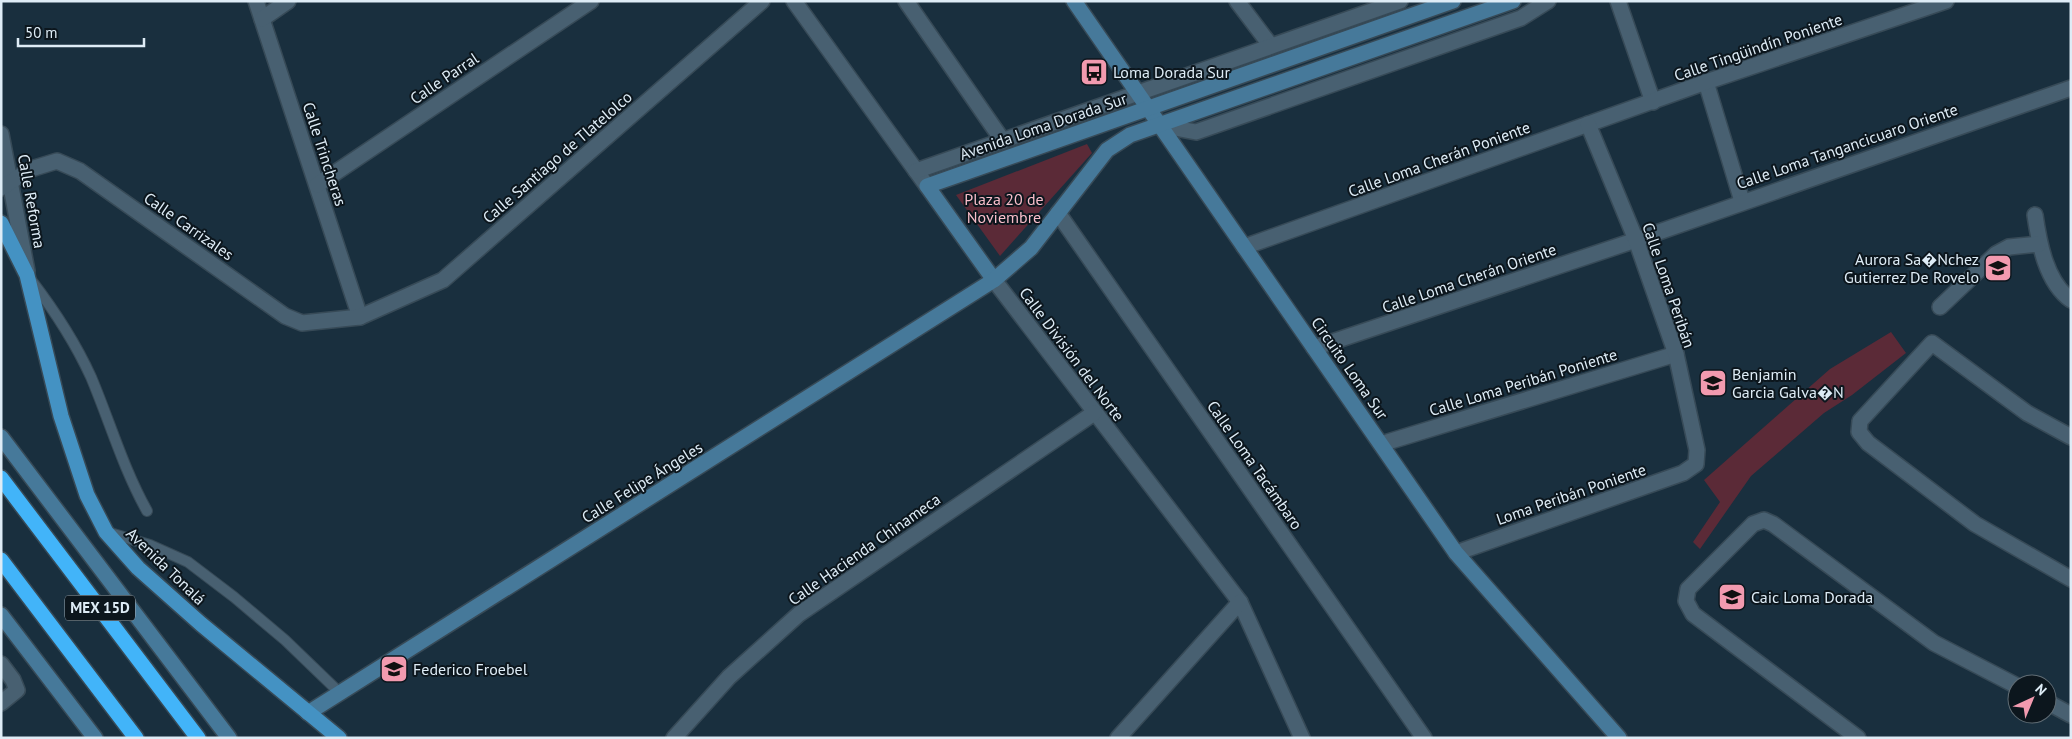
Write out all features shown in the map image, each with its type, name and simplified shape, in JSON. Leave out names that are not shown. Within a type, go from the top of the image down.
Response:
[{"type":"highway","name":"MEX 15D","points":[[1,478],[198,738]]},
{"type":"highway","name":"MEX 15D","points":[[1,560],[136,738]]},
{"type":"main road","name":"Avenida Tonalá","points":[[1,223],[27,275],[61,416],[87,495],[106,532],[138,568],[200,624],[338,738]]},
{"type":"street","name":"Calle Trincheras","points":[[256,1],[360,317]]},
{"type":"street","points":[[262,19],[288,1]]},
{"type":"street","name":"Calle Parral","points":[[317,185],[591,1]]},
{"type":"street","name":"Calle Santiago de Tlatelolco","points":[[360,317],[443,280],[762,1]]},
{"type":"street","name":"Calle División del Norte","points":[[794,1],[994,280],[1240,602],[1302,738]]},
{"type":"street","points":[[906,1],[1003,141]]},
{"type":"street","name":"Circuito Loma Sur","points":[[1074,1],[1456,553],[1616,737]]},
{"type":"street","points":[[1237,1],[1271,46]]},
{"type":"street","name":"Avenida Loma Dorada Sur","points":[[926,186],[1453,1]]},
{"type":"street","points":[[994,280],[1031,248],[1107,150],[1130,134],[1513,1]]},
{"type":"street","points":[[1159,125],[1196,132],[1521,18],[1548,1]]},
{"type":"street","points":[[1618,1],[1655,101]]},
{"type":"street","name":"Calle Tingüindín Poniente","points":[[1655,101],[1946,1]]},
{"type":"street","name":"Avenida Loma Dorada Sur","points":[[916,171],[1394,2]]},
{"type":"street","points":[[1706,82],[1742,201]]},
{"type":"street","name":"Calle Loma Tangancicuaro Oriente","points":[[1636,240],[1742,201],[2071,88]]},
{"type":"street","name":"Calle Loma Cherán Poniente","points":[[1244,247],[1655,101]]},
{"type":"street","name":"Calle Loma Peribán","points":[[1588,124],[1636,240],[1676,354],[1697,450],[1696,464]]},
{"type":"street","name":"Calle Reforma","points":[[1,134],[7,184],[27,275]]},
{"type":"street","name":"Calle Carrizales","points":[[7,184],[31,169],[57,162],[65,164],[80,171],[284,316],[302,323],[360,317]]},
{"type":"street","name":"Calle Loma Tacámbaro","points":[[1058,213],[1418,736]]},
{"type":"street","points":[[2035,215],[2039,244],[2056,284],[2071,300]]},
{"type":"street","name":"Calle Loma Cherán Oriente","points":[[1314,348],[1636,240]]},
{"type":"street","points":[[1940,307],[1996,254],[2009,247],[2039,244]]},
{"type":"street","name":"Calle Felipe Ángeles","points":[[308,713],[994,280]]},
{"type":"street","points":[[2071,437],[2027,413],[1932,343],[1860,421],[1859,432],[1868,443],[1975,524],[2071,579]]},
{"type":"street","name":"Calle Loma Peribán Poniente","points":[[1381,444],[1676,354]]},
{"type":"street","name":"Calle Hacienda Chinameca","points":[[674,738],[729,677],[799,614],[1094,413]]},
{"type":"street","points":[[1,437],[229,738]]},
{"type":"street","name":"Loma Peribán Poniente","points":[[1456,553],[1683,473],[1696,464]]},
{"type":"street","points":[[1858,738],[1693,614],[1686,601],[1688,589],[1753,524],[1764,520],[1773,524],[1934,642],[2007,681]]},
{"type":"street","points":[[1118,738],[1240,602]]},
{"type":"street","points":[[1,615],[95,738]]},
{"type":"street","points":[[1,664],[13,680],[17,690],[1,704]]},
{"type":"street","points":[[2057,707],[2071,715]]},
{"type":"lane","points":[[27,275],[48,301],[79,353],[121,459],[147,511]]},
{"type":"lane","points":[[106,532],[150,545],[188,562],[234,596],[285,640],[340,693]]},
{"type":"green space","name":"Plaza 20 de Noviembre","points":[[1087,144],[1092,153],[1000,256],[956,195]]},
{"type":"green space","points":[[1891,332],[1906,353],[1852,395],[1824,413],[1751,476],[1700,549],[1693,542],[1720,502],[1704,480],[1830,369]]},
{"type":"place","name":"Loma Dorada Sur","points":[[1094,72]]},
{"type":"place","name":"Aurora Sa�Nchez Gutierrez De Rovelo","points":[[1998,268]]},
{"type":"place","name":"Benjamin Garcia Galva�N","points":[[1713,383]]},
{"type":"place","name":"Caic Loma Dorada","points":[[1732,597]]},
{"type":"place","name":"Federico Froebel","points":[[394,669]]}]
